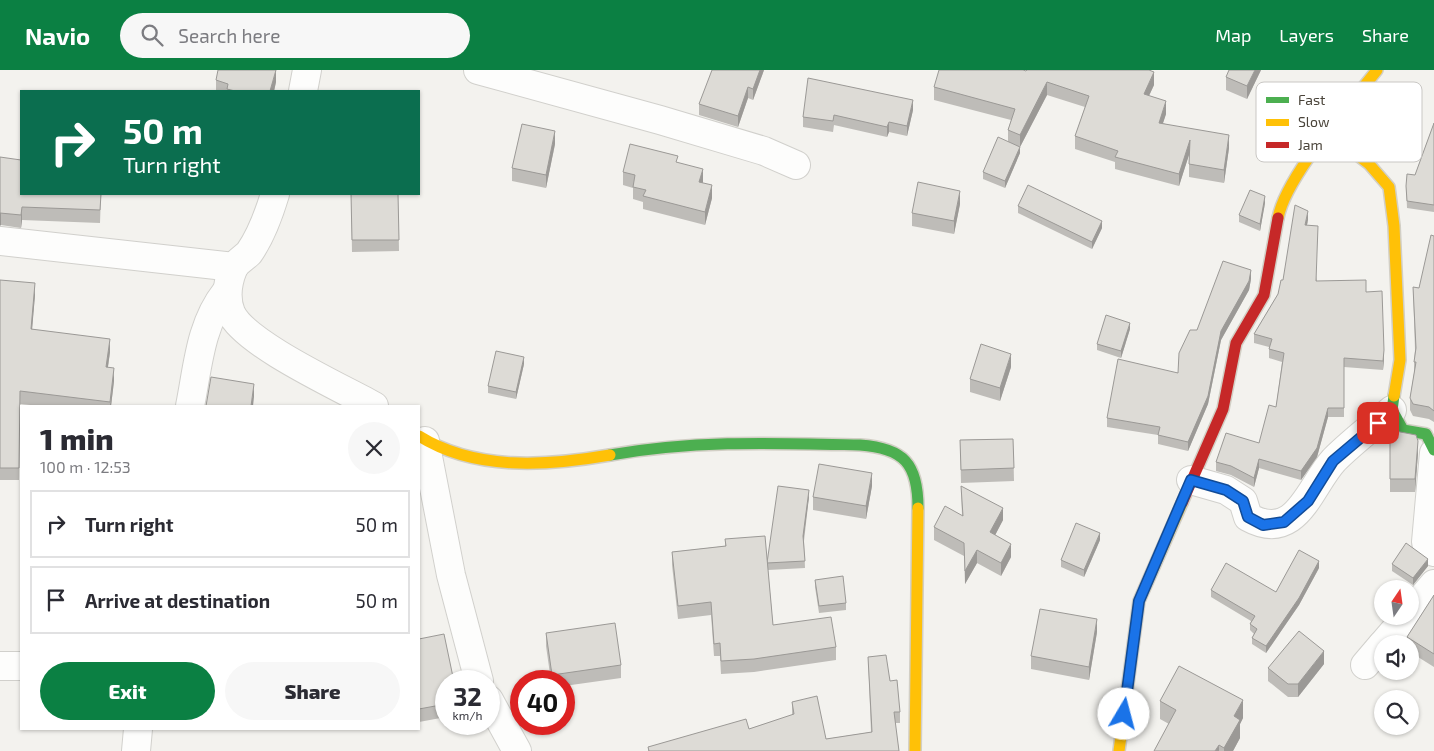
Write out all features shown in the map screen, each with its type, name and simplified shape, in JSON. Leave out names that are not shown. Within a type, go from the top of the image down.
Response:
[{"type":"street","points":[[303,90],[307,70]]},
{"type":"street","points":[[478,70],[670,122],[764,151],[796,165]]},
{"type":"street","points":[[1367,82],[1377,70]]},
{"type":"street","points":[[1119,751],[1139,601],[1223,409],[1236,342],[1264,295],[1280,206],[1306,162]]},
{"type":"street","points":[[1367,162],[1390,187],[1394,226],[1400,360],[1392,410],[1403,430],[1426,434],[1434,452],[1426,542],[1434,552]]},
{"type":"street","points":[[190,405],[203,334],[213,308],[260,233],[276,195]]},
{"type":"street","points":[[0,240],[230,279]]},
{"type":"street","points":[[230,279],[232,314],[243,329],[267,346],[372,405]]},
{"type":"street","points":[[1191,480],[1226,490],[1243,501],[1248,517],[1263,525],[1284,522],[1308,501],[1333,461],[1392,410]]},
{"type":"street","points":[[422,439],[451,576],[476,670]]},
{"type":"street","points":[[422,439],[449,453],[492,461],[588,459],[678,444],[721,442],[866,446],[890,450],[906,460],[914,476],[918,496],[915,751]]},
{"type":"street","points":[[1419,602],[1434,584]]},
{"type":"street","points":[[1391,635],[1399,625]]},
{"type":"street","points":[[0,666],[20,666]]},
{"type":"street","points":[[500,720],[517,751]]},
{"type":"street","points":[[136,751],[138,730]]},
{"type":"building","points":[[218,70],[276,70],[270,90],[231,90],[227,89],[228,84],[216,80]]},
{"type":"building","points":[[712,70],[760,70],[753,89],[748,87],[738,116],[699,104]]},
{"type":"building","points":[[939,70],[1149,70],[1154,72],[1144,94],[1166,101],[1159,123],[1229,135],[1224,170],[1189,164],[1190,140],[1179,174],[1115,157],[1118,151],[1075,136],[1089,96],[1047,82],[1020,135],[1008,130],[1015,109],[934,87]]},
{"type":"building","points":[[1229,70],[1255,70],[1247,86],[1226,77]]},
{"type":"building","points":[[808,78],[913,100],[907,126],[889,122],[887,127],[834,115],[833,121],[803,117]]},
{"type":"building","points":[[1434,123],[1434,205],[1407,201],[1407,174],[1415,175],[1420,162],[1422,162],[1422,156]]},
{"type":"building","points":[[522,124],[555,131],[546,175],[512,168]]},
{"type":"building","points":[[998,137],[1020,147],[1005,181],[983,172]]},
{"type":"building","points":[[630,144],[678,156],[676,162],[703,169],[699,182],[712,185],[705,212],[643,196],[646,190],[633,187],[635,175],[623,172]]},
{"type":"building","points":[[0,157],[20,160],[20,195],[101,195],[100,210],[22,207],[21,215],[0,213]]},
{"type":"building","points":[[918,182],[960,191],[954,221],[912,213]]},
{"type":"building","points":[[1028,185],[1102,221],[1092,242],[1018,206]]},
{"type":"building","points":[[1250,190],[1265,196],[1260,224],[1239,215]]},
{"type":"building","points":[[351,195],[398,195],[399,240],[352,240]]},
{"type":"building","points":[[1295,205],[1308,211],[1305,225],[1318,226],[1316,281],[1366,280],[1366,292],[1382,291],[1383,361],[1344,358],[1344,408],[1328,408],[1317,448],[1301,471],[1259,459],[1254,478],[1231,466],[1216,462],[1226,433],[1259,443],[1269,405],[1276,407],[1284,353],[1269,349],[1272,339],[1254,334],[1278,294],[1281,280],[1283,280]]},
{"type":"building","points":[[1431,235],[1434,236],[1434,411],[1429,407],[1413,404],[1410,398],[1416,362],[1414,362],[1416,348],[1413,287],[1419,288]]},
{"type":"building","points":[[1223,261],[1251,270],[1249,281],[1221,331],[1208,396],[1188,442],[1158,435],[1160,427],[1107,418],[1118,359],[1178,373],[1179,353],[1190,330],[1197,330]]},
{"type":"building","points":[[0,280],[35,283],[31,329],[110,339],[106,367],[114,368],[110,402],[20,391],[19,468],[0,468]]},
{"type":"building","points":[[1106,315],[1130,323],[1121,351],[1097,344]]},
{"type":"building","points":[[981,344],[1011,354],[1000,388],[970,379]]},
{"type":"building","points":[[496,351],[524,357],[516,392],[488,386]]},
{"type":"building","points":[[211,377],[254,384],[251,405],[206,405]]},
{"type":"building","points":[[1390,430],[1416,435],[1418,441],[1415,479],[1390,479]]},
{"type":"building","points":[[1013,439],[1014,468],[961,470],[960,440]]},
{"type":"building","points":[[819,464],[872,473],[866,506],[813,497]]},
{"type":"building","points":[[778,486],[809,490],[803,536],[805,561],[767,563]]},
{"type":"building","points":[[961,486],[1003,508],[990,532],[1011,544],[1001,563],[977,550],[965,571],[964,543],[934,527],[945,506],[963,516]]},
{"type":"building","points":[[1076,523],[1100,533],[1084,570],[1061,560]]},
{"type":"building","points":[[765,536],[773,625],[831,617],[836,647],[754,659],[721,661],[720,643],[714,644],[711,602],[678,606],[672,552],[726,546],[725,539]]},
{"type":"building","points":[[1406,543],[1428,559],[1413,578],[1392,564]]},
{"type":"building","points":[[1299,550],[1319,561],[1299,598],[1266,646],[1252,638],[1257,629],[1250,624],[1255,616],[1211,590],[1226,563],[1276,592]]},
{"type":"building","points":[[843,576],[846,603],[819,606],[815,580]]},
{"type":"building","points":[[1434,595],[1434,654],[1419,645],[1419,635],[1408,635],[1415,625],[1419,625],[1419,618]]},
{"type":"building","points":[[1040,609],[1097,619],[1089,667],[1031,656]]},
{"type":"building","points":[[615,623],[621,665],[575,672],[575,670],[551,670],[546,633]]},
{"type":"building","points":[[1299,631],[1324,651],[1298,684],[1288,684],[1268,668]]},
{"type":"building","points":[[444,634],[452,670],[435,670],[435,706],[420,709],[420,639]]},
{"type":"building","points":[[886,655],[890,681],[897,680],[900,712],[894,712],[899,751],[649,751],[648,747],[746,719],[749,729],[794,714],[792,702],[817,696],[826,739],[872,732],[868,657]]},
{"type":"building","points":[[1179,666],[1243,700],[1234,716],[1240,720],[1224,748],[1219,745],[1215,751],[1154,751],[1176,710],[1160,701]]},
{"type":"traffic: fast","points":[[1394,396],[1392,410],[1403,430],[1426,434],[1434,450]]},
{"type":"traffic: fast","points":[[610,455],[673,447],[766,443],[875,447],[888,450],[906,461],[915,480],[918,508]]},
{"type":"traffic: slow","points":[[1367,82],[1377,70]]},
{"type":"traffic: slow","points":[[1278,218],[1283,201],[1305,162]]},
{"type":"traffic: slow","points":[[1366,162],[1389,187],[1394,226],[1400,360],[1394,396]]},
{"type":"traffic: slow","points":[[420,436],[441,447],[464,455],[512,463],[561,462],[610,455]]},
{"type":"traffic: slow","points":[[1119,751],[1139,601],[1182,503]]},
{"type":"traffic: slow","points":[[915,751],[918,508]]},
{"type":"traffic: jam","points":[[1182,503],[1223,409],[1236,343],[1264,295],[1278,218]]},
{"type":"route","points":[[1124,714],[1139,601],[1191,480],[1226,490],[1243,501],[1248,517],[1263,525],[1284,522],[1308,501],[1333,461],[1378,423]]}]
